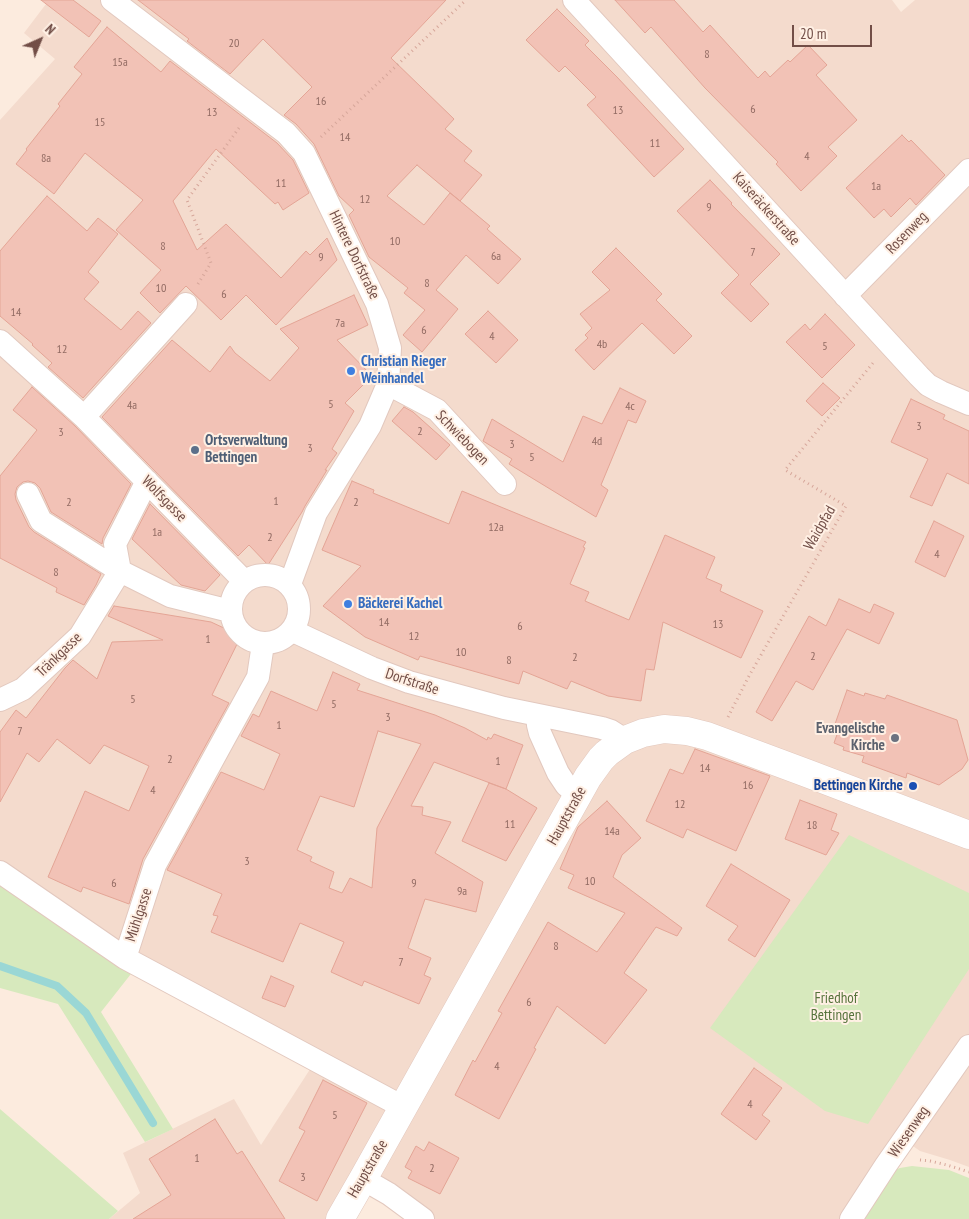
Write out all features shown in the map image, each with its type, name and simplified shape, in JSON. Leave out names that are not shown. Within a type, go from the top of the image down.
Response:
[{"type":"street","name":"Hintere Dorfstraße","points":[[112,0],[286,133],[304,153],[378,304],[390,348],[388,384],[370,426],[316,513],[290,584]]},
{"type":"street","name":"Kaiseräckerstraße","points":[[574,0],[919,376],[928,385],[969,404]]},
{"type":"street","name":"Rosenweg","points":[[845,296],[969,170]]},
{"type":"street","points":[[84,417],[186,304]]},
{"type":"street","name":"Wolfsgasse","points":[[0,341],[84,417],[244,581]]},
{"type":"street","name":"Schwiebogen","points":[[388,384],[437,410],[505,484]]},
{"type":"street","points":[[120,571],[115,544],[147,482]]},
{"type":"street","points":[[28,494],[41,521],[120,571],[170,596],[230,611]]},
{"type":"street","name":"Tränkgasse","points":[[0,700],[23,689],[80,636],[120,571]]},
{"type":"street","points":[[259,574],[276,576],[290,584],[299,599],[300,615],[293,631],[280,641],[263,644],[247,639],[235,627],[230,611],[233,594],[244,581],[259,574]]},
{"type":"street","name":"Dorfstraße","points":[[293,631],[372,668],[409,682],[537,716],[602,728],[611,731],[625,740]]},
{"type":"street","name":"Mühlgasse","points":[[263,644],[258,677],[155,865],[125,958],[403,1107]]},
{"type":"street","points":[[537,716],[540,733],[558,773],[566,785],[578,795]]},
{"type":"street","name":"Hauptstraße","points":[[340,1219],[588,777],[601,759],[625,740],[643,733],[664,729],[687,731],[717,740],[969,835]]},
{"type":"street","points":[[0,872],[125,958]]},
{"type":"street","name":"Wiesenweg","points":[[851,1219],[896,1150],[969,1046]]},
{"type":"street","points":[[363,1179],[423,1219]]},
{"type":"path","points":[[304,153],[466,0]]},
{"type":"path","points":[[186,304],[211,263],[187,200],[253,108]]},
{"type":"path","name":"Waidpfad","points":[[717,740],[749,676],[846,506],[785,470],[888,344]]},
{"type":"path","points":[[896,1150],[911,1158],[947,1165],[969,1172]]},
{"type":"shaded area","points":[[49,0],[892,0],[901,12],[915,0],[969,0],[969,1167],[920,1151],[910,1144],[844,1219],[433,1219],[358,1164],[326,1219],[109,1219],[140,1193],[123,1153],[234,1099],[261,1145],[316,1060],[0,872],[0,120],[55,59],[24,33]]},
{"type":"green space","name":"Friedhof Bettingen","points":[[849,835],[969,893],[969,969],[868,1124],[825,1111],[710,1028]]},
{"type":"green space","points":[[0,872],[138,965],[101,1012],[173,1129],[145,1142],[58,1004],[0,988]]},
{"type":"green space","points":[[0,1109],[118,1211],[109,1219],[0,1219]]},
{"type":"green space","points":[[912,1166],[949,1170],[969,1178],[969,1219],[859,1219],[891,1171]]},
{"type":"building","points":[[41,0],[73,0],[101,21],[89,37]]},
{"type":"building","points":[[138,0],[446,0],[391,58],[454,119],[445,129],[472,151],[464,161],[482,175],[460,201],[490,226],[487,229],[521,259],[498,284],[466,255],[436,290],[458,309],[422,352],[403,335],[425,310],[404,293],[408,288],[369,257],[349,215],[354,210],[339,196],[314,144],[296,124],[284,115],[312,87],[263,39],[230,74],[187,41],[189,39]],"holes":[[[417,165],[460,201],[450,193],[424,225],[387,196]]]},
{"type":"building","points":[[615,0],[674,0],[703,32],[710,25],[758,78],[765,71],[770,77],[808,45],[827,65],[816,75],[857,120],[828,147],[837,156],[801,191],[776,164],[778,162],[705,88],[651,27],[645,33]]},
{"type":"building","points":[[557,9],[589,41],[585,45],[684,149],[654,177],[587,105],[596,97],[565,66],[559,72],[526,40]]},
{"type":"building","points":[[107,27],[161,72],[170,61],[277,143],[293,160],[309,193],[283,210],[278,202],[275,204],[216,149],[173,201],[197,250],[226,224],[281,278],[306,251],[310,255],[327,238],[337,260],[276,325],[246,295],[221,320],[186,286],[160,313],[140,293],[161,270],[116,230],[143,200],[85,153],[54,194],[16,164],[60,106],[58,104],[82,74],[74,67]]},
{"type":"building","points":[[902,135],[909,142],[911,140],[945,175],[916,205],[910,198],[891,217],[884,209],[874,218],[846,188]]},
{"type":"building","points":[[710,180],[780,254],[750,284],[769,304],[751,322],[721,293],[739,275],[677,211]]},
{"type":"building","points":[[47,196],[87,231],[98,218],[118,234],[88,272],[99,282],[84,299],[121,330],[138,311],[151,323],[83,398],[48,367],[52,363],[33,344],[0,316],[0,251]]},
{"type":"building","points":[[616,248],[662,294],[656,300],[692,336],[674,354],[642,323],[594,370],[575,350],[588,338],[585,335],[592,328],[580,314],[610,290],[592,272]]},
{"type":"building","points":[[354,295],[368,325],[337,340],[372,376],[345,403],[354,411],[332,449],[337,453],[268,565],[249,545],[238,556],[102,417],[172,340],[210,372],[230,346],[235,353],[270,381],[299,348],[280,329]]},
{"type":"building","points":[[488,311],[518,340],[496,363],[465,334]]},
{"type":"building","points":[[825,314],[855,345],[822,378],[786,342],[805,324],[810,330]]},
{"type":"building","points":[[823,383],[840,398],[822,416],[806,401]]},
{"type":"building","points":[[32,387],[75,426],[131,484],[103,538],[102,544],[51,512],[40,488],[35,483],[23,482],[17,487],[16,500],[29,527],[101,574],[84,605],[56,592],[57,588],[0,558],[0,476],[37,430],[13,410]]},
{"type":"building","points":[[620,388],[646,401],[636,423],[628,420],[601,485],[608,490],[596,517],[509,464],[512,459],[483,441],[492,419],[563,462],[583,416],[602,424]]},
{"type":"building","points":[[911,399],[945,415],[943,419],[969,431],[969,484],[947,473],[932,506],[910,497],[928,459],[891,442]]},
{"type":"building","points":[[404,407],[413,412],[450,445],[436,460],[392,421]]},
{"type":"building","points":[[352,481],[374,490],[373,493],[449,524],[462,491],[586,542],[570,584],[589,592],[585,601],[629,620],[665,535],[715,557],[706,578],[722,585],[720,591],[763,611],[741,658],[663,622],[654,670],[646,669],[641,701],[608,696],[571,681],[567,689],[523,671],[519,684],[420,656],[418,660],[365,637],[323,606],[361,566],[322,550]]},
{"type":"building","points":[[150,504],[220,575],[205,591],[181,585],[132,539]]},
{"type":"building","points":[[934,521],[964,536],[945,577],[915,562]]},
{"type":"building","points":[[839,599],[870,613],[874,604],[894,613],[879,644],[847,629],[813,690],[796,681],[772,721],[756,712],[809,616],[826,626]]},
{"type":"building","points":[[114,606],[211,622],[241,636],[212,695],[229,703],[143,859],[129,904],[83,887],[81,892],[48,877],[85,791],[129,811],[149,766],[104,745],[90,764],[57,739],[39,762],[27,753],[0,802],[0,732],[16,710],[26,718],[73,660],[97,679],[112,642],[163,640],[108,616]]},
{"type":"building","points":[[333,672],[360,684],[357,690],[435,715],[487,740],[488,737],[491,739],[494,734],[523,745],[506,789],[434,762],[411,806],[423,807],[422,815],[451,822],[435,853],[483,882],[476,912],[425,899],[408,948],[431,958],[424,975],[431,978],[419,1004],[364,981],[362,986],[331,972],[344,942],[300,923],[283,962],[211,932],[218,916],[213,915],[222,894],[167,870],[221,772],[264,790],[280,754],[241,736],[253,714],[259,717],[271,691],[317,711]],"holes":[[[378,731],[421,744],[377,828],[372,888],[350,878],[342,893],[329,888],[334,872],[310,861],[312,857],[297,850],[320,796],[354,807]]]},
{"type":"building","name":"Evangelische Kirche","points":[[847,690],[864,696],[865,693],[885,699],[887,695],[957,720],[968,760],[962,769],[939,785],[907,773],[906,778],[862,762],[864,756],[843,750],[844,747],[834,743],[839,729],[837,728],[838,725],[835,724]]},
{"type":"building","points":[[695,749],[770,776],[736,851],[687,829],[683,838],[646,821],[670,769],[683,774]]},
{"type":"building","points":[[489,783],[506,789],[537,808],[506,861],[462,841]]},
{"type":"building","points":[[800,800],[837,814],[831,830],[839,833],[826,855],[785,839]]},
{"type":"building","points":[[607,801],[641,838],[622,855],[613,877],[682,928],[677,936],[656,927],[624,973],[647,990],[605,1044],[557,1006],[499,1119],[455,1095],[473,1060],[475,1062],[502,1013],[498,1011],[548,922],[597,952],[625,913],[568,888],[574,875],[560,869],[578,827]]},
{"type":"building","points":[[731,864],[790,900],[755,957],[728,940],[738,926],[706,906]]},
{"type":"building","points":[[271,976],[294,986],[285,1007],[262,998]]},
{"type":"building","points":[[754,1068],[782,1088],[762,1115],[770,1121],[756,1140],[721,1114]]},
{"type":"building","points":[[323,1080],[367,1103],[317,1201],[279,1181],[305,1131],[299,1128]]},
{"type":"building","points":[[215,1119],[237,1154],[242,1151],[285,1219],[133,1219],[171,1195],[149,1159]]},
{"type":"building","points":[[429,1142],[459,1158],[440,1194],[408,1178],[412,1171],[405,1167],[416,1146],[424,1151]]},
{"type":"waterway","points":[[0,966],[57,986],[86,1013],[153,1123]]},
{"type":"place","name":"Christian Rieger Weinhandel","points":[[351,371]]},
{"type":"place","name":"Ortsverwaltung Bettingen","points":[[195,450]]},
{"type":"place","name":"Bäckerei Kachel","points":[[348,604]]},
{"type":"place","name":"Evangelische Kirche","points":[[895,738]]},
{"type":"place","name":"Bettingen Kirche","points":[[913,786]]}]
